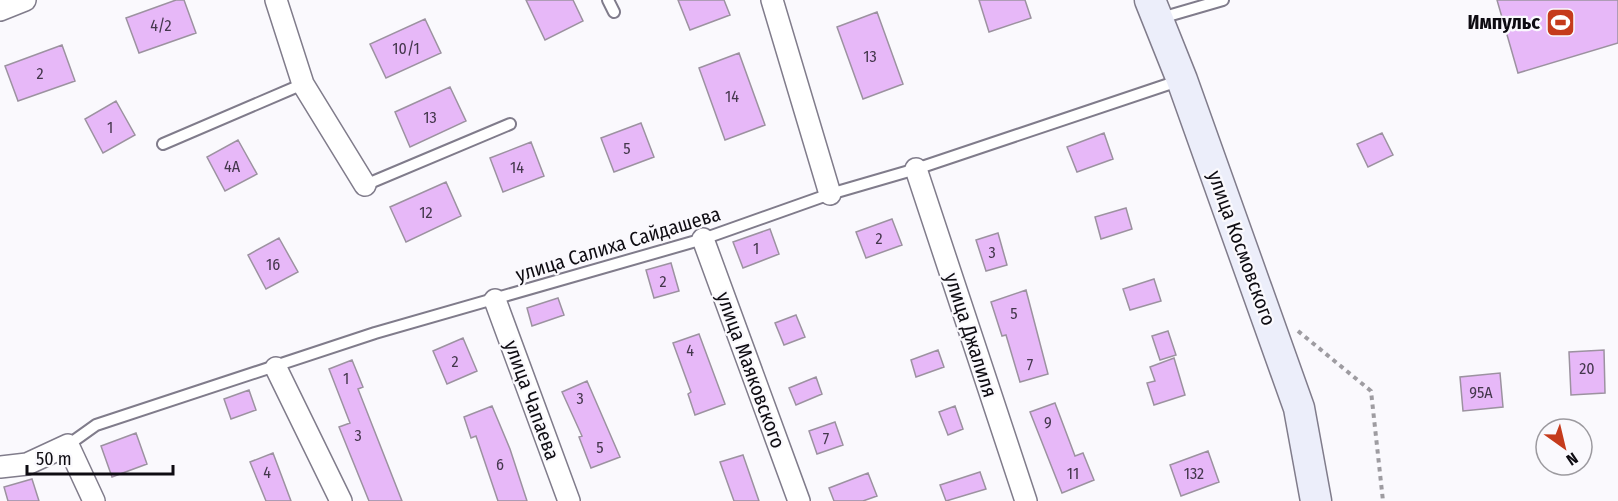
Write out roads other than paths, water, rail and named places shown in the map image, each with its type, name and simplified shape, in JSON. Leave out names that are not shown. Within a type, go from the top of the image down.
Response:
[{"type":"main road","name":"улица Космовского","points":[[1154,10],[1182,80],[1299,408],[1316,501]]},
{"type":"street","points":[[0,10],[25,0]]},
{"type":"street","points":[[276,0],[303,84],[365,185]]},
{"type":"street","points":[[772,0],[830,194]]},
{"type":"street","name":"улица Джалиля","points":[[916,170],[1026,501]]},
{"type":"street","name":"улица Маяковского","points":[[703,239],[799,501]]},
{"type":"street","name":"улица Чапаева","points":[[495,300],[569,501]]},
{"type":"street","points":[[276,368],[341,501]]},
{"type":"street","points":[[0,466],[27,464],[68,445],[94,501]]},
{"type":"lane","points":[[608,0],[614,12]]},
{"type":"lane","points":[[1154,10],[1223,0]]},
{"type":"lane","name":"улица Салиха Сайдашева","points":[[68,445],[96,425],[276,368],[375,333],[703,239],[830,194],[916,170],[1182,80]]},
{"type":"lane","points":[[163,144],[303,84]]},
{"type":"lane","points":[[365,185],[510,124]]},
{"type":"place","name":"Импульс","points":[[1561,22]]}]
